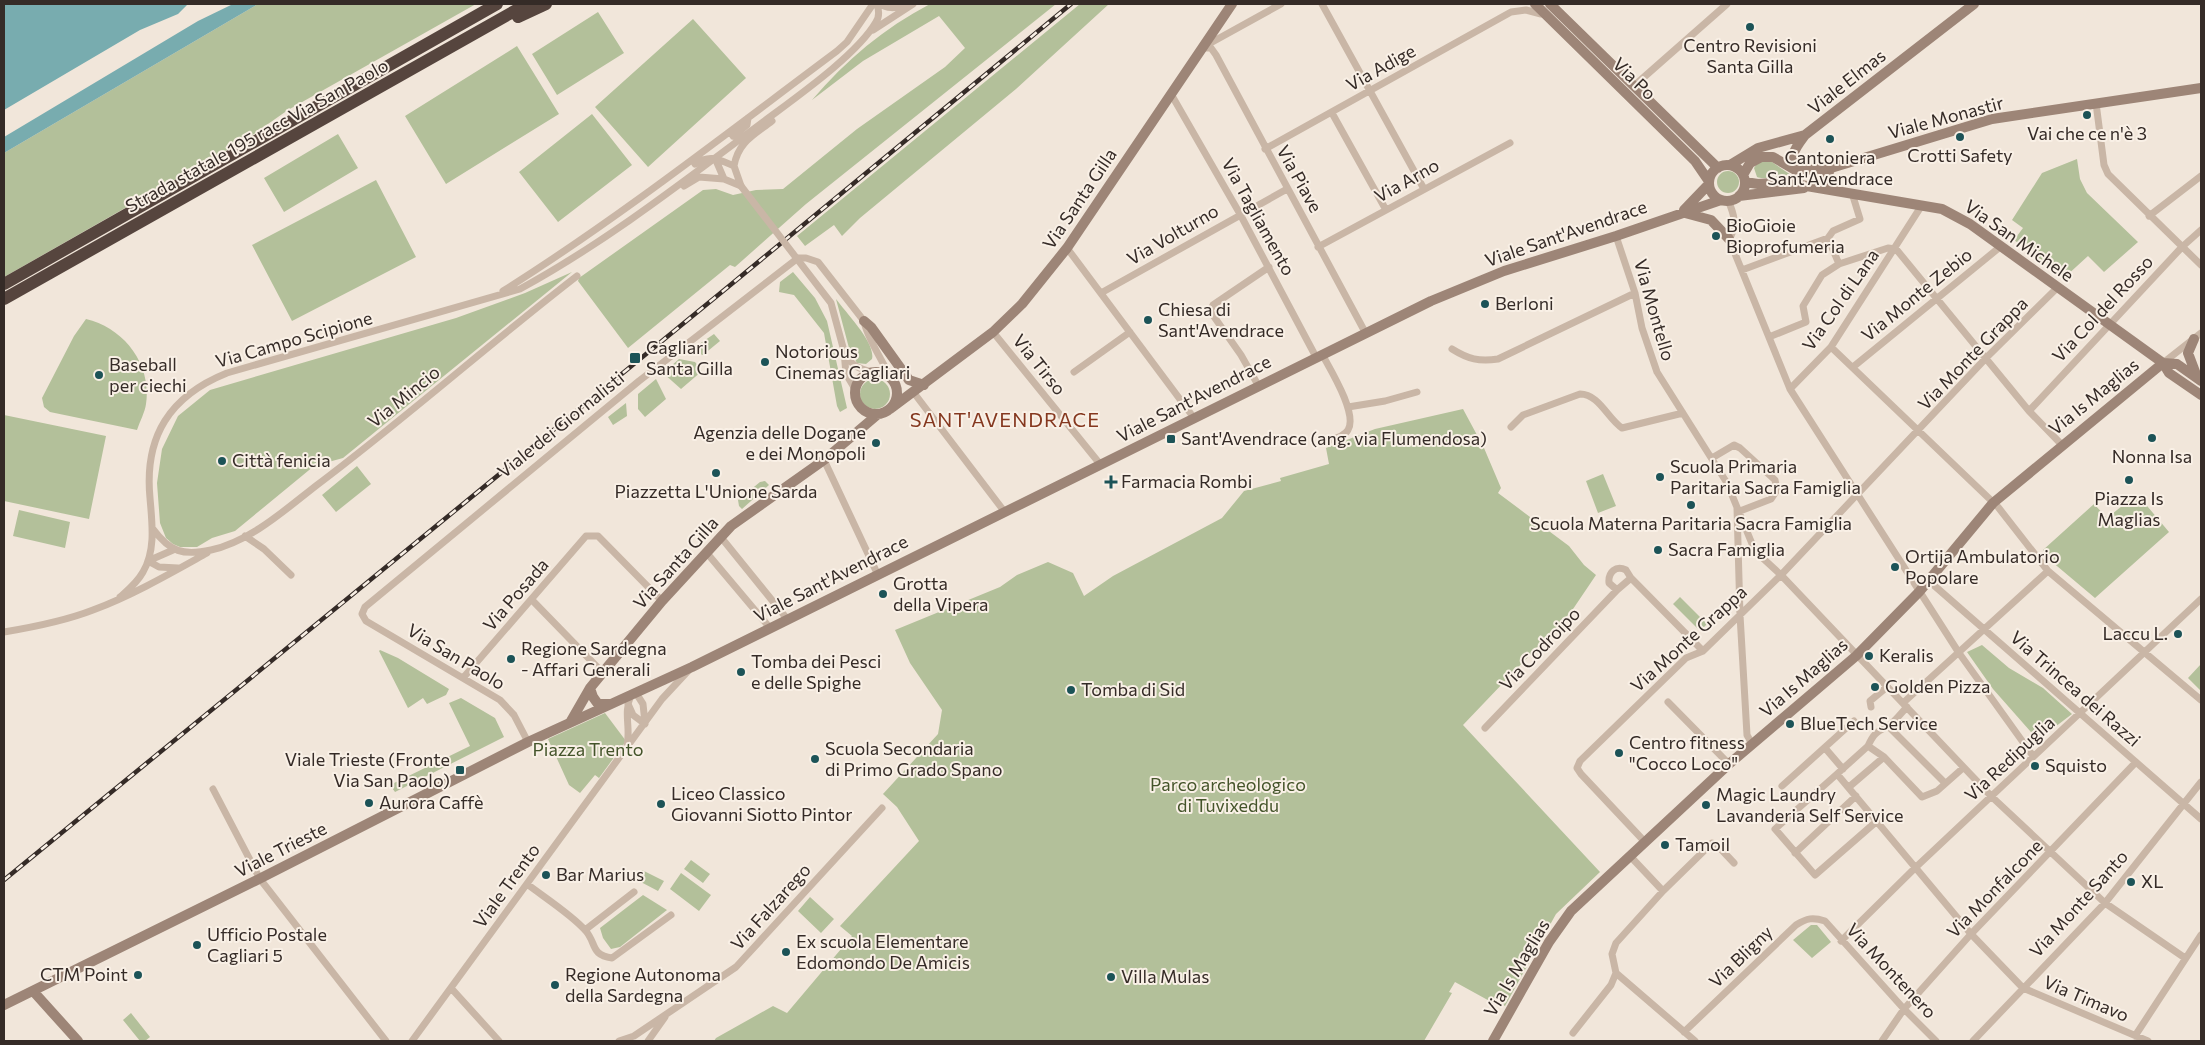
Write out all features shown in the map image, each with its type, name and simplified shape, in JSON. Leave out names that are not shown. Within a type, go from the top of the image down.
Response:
[{"type":"highway","points":[[260,139],[269,128],[307,104],[483,4]]},
{"type":"highway","name":"Strada statale 195 racc Via San Paolo","points":[[4,284],[497,4]]},
{"type":"highway","name":"Strada statale 195 racc Via San Paolo","points":[[4,299],[527,4]]},
{"type":"highway","points":[[435,56],[454,50],[546,4]]},
{"type":"main road","name":"Via Santa Gilla","points":[[571,721],[590,688],[662,601],[720,536],[731,526],[824,460],[877,415],[914,393],[993,332],[1022,304],[1067,248],[1232,4]]},
{"type":"main road","points":[[1528,4],[1554,24]]},
{"type":"main road","name":"Via Po","points":[[1535,4],[1695,161],[1708,183]]},
{"type":"main road","name":"Via Po","points":[[1552,4],[1718,168]]},
{"type":"main road","name":"Viale Elmas","points":[[1730,166],[1758,148],[1805,135],[1974,4]]},
{"type":"main road","name":"Viale Monastir","points":[[1802,172],[1831,168],[1976,122],[2201,88]]},
{"type":"main road","points":[[1802,172],[1795,167],[1792,155],[1805,135]]},
{"type":"main road","points":[[1744,178],[1736,168],[1730,166],[1718,168],[1710,175],[1708,183],[1710,191],[1725,200],[1739,196],[1743,190],[1744,178],[1752,160],[1766,156],[1773,157],[1790,170],[1802,172]]},
{"type":"main road","points":[[1831,168],[1826,177],[1833,190]]},
{"type":"main road","name":"Via San Michele","points":[[1744,178],[1758,184],[1783,182],[1942,209],[1958,217],[2163,363],[2169,373],[2201,395]]},
{"type":"main road","name":"Viale Sant'Avendrace","points":[[1681,212],[1708,183]]},
{"type":"main road","name":"Via San Michele","points":[[1739,196],[1807,187]]},
{"type":"main road","name":"Viale Sant'Avendrace","points":[[571,721],[631,697],[788,620],[877,573],[1431,301],[1504,271],[1616,236],[1681,212],[1725,200]]},
{"type":"main road","points":[[1681,212],[1699,215],[1711,220],[1719,226],[1730,240]]},
{"type":"main road","points":[[864,321],[871,327],[909,380],[924,385]]},
{"type":"main road","points":[[2198,336],[2188,353],[2199,380]]},
{"type":"main road","name":"Via San Michele","points":[[2163,363],[2177,364],[2199,380]]},
{"type":"main road","name":"Via Is Maglias","points":[[1493,1041],[1549,942],[1572,911],[1729,764],[1856,656],[1919,592],[1994,503],[2163,363]]},
{"type":"main road","points":[[877,415],[865,412],[856,402],[855,389],[861,378],[872,372],[878,372],[890,377],[896,387],[896,401],[890,409]]},
{"type":"main road","points":[[896,387],[924,385]]},
{"type":"main road","points":[[590,688],[592,697],[598,704],[611,704]]},
{"type":"main road","name":"Viale Trieste","points":[[4,1005],[260,879],[571,721]]},
{"type":"main road","points":[[33,991],[78,1041]]},
{"type":"street","name":"Via Campo Scipione","points":[[496,296],[548,263],[662,182],[837,51],[847,42],[874,4]]},
{"type":"street","name":"Via Campo Scipione","points":[[148,561],[153,529],[149,465],[153,445],[170,414],[182,400],[197,388],[227,373],[520,289],[549,273],[592,247],[800,95],[843,58],[868,32],[877,21],[879,4]]},
{"type":"street","points":[[879,4],[885,7],[896,8],[913,4]]},
{"type":"street","points":[[868,32],[913,4]]},
{"type":"street","points":[[1203,48],[1281,4]]},
{"type":"street","points":[[1322,4],[1424,189]]},
{"type":"street","points":[[1511,12],[1515,4]]},
{"type":"street","points":[[1634,85],[1727,4]]},
{"type":"street","points":[[1511,12],[1526,10],[1541,14]]},
{"type":"street","name":"Via Adige","points":[[1265,150],[1511,12]]},
{"type":"street","name":"Via Piave","points":[[1203,48],[1211,48],[1216,55],[1265,150],[1365,332]]},
{"type":"street","name":"Via Tagliamento","points":[[1171,94],[1348,407]]},
{"type":"street","name":"Via Campo Scipione","points":[[734,166],[736,152],[744,143],[800,100],[800,95]]},
{"type":"street","points":[[2096,103],[2104,165],[2108,174],[2201,265]]},
{"type":"street","points":[[1332,112],[1386,210]]},
{"type":"street","name":"Via Campo Scipione","points":[[715,158],[719,146],[747,126],[748,118]]},
{"type":"street","name":"Via Arno","points":[[1318,246],[1510,142]]},
{"type":"street","name":"Via Campo Scipione","points":[[662,182],[671,181],[701,160],[708,157],[715,158]]},
{"type":"street","points":[[715,158],[734,166],[741,186],[831,303],[844,352],[846,374],[855,389]]},
{"type":"street","points":[[715,158],[724,179]]},
{"type":"street","points":[[2150,216],[2201,176]]},
{"type":"street","name":"Via Campo Scipione","points":[[674,187],[682,187],[700,177],[724,179],[741,186]]},
{"type":"street","name":"Via Volturno","points":[[1101,293],[1287,189]]},
{"type":"street","points":[[1742,270],[1828,238],[1833,231],[1860,219],[1852,193]]},
{"type":"street","points":[[1725,200],[1735,219],[1735,227],[1730,240],[1790,389],[1959,653],[2033,756]]},
{"type":"street","name":"Via Col di Lana","points":[[1790,389],[1831,347],[1896,249],[1922,205]]},
{"type":"street","name":"Via Col del Rosso","points":[[2029,411],[2182,247],[2201,230]]},
{"type":"street","name":"Via Montello","points":[[1616,236],[1635,293],[1642,328],[1657,372],[1727,483],[1739,509],[1754,551],[1781,575],[1963,768],[2051,853],[2105,903],[2185,958]]},
{"type":"street","name":"Via Col di Lana","points":[[1828,238],[1839,264]]},
{"type":"street","name":"Via Monte Zebio","points":[[1853,367],[2000,247]]},
{"type":"street","points":[[1067,248],[1194,418]]},
{"type":"street","name":"Via Col di Lana","points":[[1769,337],[1806,322],[1803,306],[1822,275],[1839,264],[1888,248],[1896,249]]},
{"type":"street","points":[[1896,249],[1987,357],[2029,411],[2062,445]]},
{"type":"street","name":"Viale dei Giornalisti","points":[[365,607],[639,381],[798,258],[806,258],[818,262],[864,321],[865,330],[874,342],[890,377]]},
{"type":"street","points":[[1258,385],[1241,355],[1210,311],[1213,305],[1269,267]]},
{"type":"street","name":"Via Mincio","points":[[245,536],[345,464],[577,276]]},
{"type":"street","name":"Via Monte Grappa","points":[[1645,842],[1577,768],[1580,761],[1686,658],[1703,651],[1781,575],[1856,494],[1920,431],[1987,357],[2057,288]]},
{"type":"street","points":[[1452,349],[1467,358],[1481,361],[1498,358],[1635,293]]},
{"type":"street","name":"Via Tirso","points":[[993,332],[1100,464]]},
{"type":"street","points":[[1074,372],[1130,332]]},
{"type":"street","points":[[2163,363],[2198,336]]},
{"type":"street","points":[[1831,347],[1994,503],[2048,571],[2201,700]]},
{"type":"street","points":[[844,352],[848,360],[858,369],[872,372]]},
{"type":"street","points":[[1327,441],[1348,431],[1350,424],[1348,407],[1385,401],[1417,392]]},
{"type":"street","points":[[914,393],[1004,511]]},
{"type":"street","points":[[1511,427],[1523,415],[1580,394],[1586,394],[1596,401],[1622,428],[1683,413]]},
{"type":"street","points":[[1712,458],[1734,445],[1740,448],[1775,480],[1777,490],[1771,499],[1739,509],[1740,615],[1748,735],[1752,744]]},
{"type":"street","points":[[824,460],[877,573]]},
{"type":"street","points":[[153,529],[162,541],[173,550],[184,553],[211,550]]},
{"type":"street","name":"Via Posada","points":[[463,678],[586,536],[592,534],[598,536],[662,601]]},
{"type":"street","points":[[4,632],[68,618],[93,610],[211,550],[245,536],[264,549],[291,575]]},
{"type":"street","points":[[720,536],[788,620]]},
{"type":"street","points":[[120,597],[135,584],[148,561],[173,550]]},
{"type":"street","points":[[706,552],[770,628]]},
{"type":"street","points":[[148,561],[159,567],[178,568]]},
{"type":"street","points":[[1617,590],[1610,583],[1609,576],[1613,570],[1619,568],[1626,570],[1631,578],[1703,651]]},
{"type":"street","points":[[1877,821],[1815,875],[1775,829],[1868,746],[1881,728],[1888,726],[1905,705],[2048,571]]},
{"type":"street","name":"Via Codroipo","points":[[1485,728],[1617,590],[1631,578]]},
{"type":"street","name":"Via Trincea dei Razzi","points":[[1928,581],[2201,819]]},
{"type":"street","name":"Via Redipuglia","points":[[1842,941],[1915,868],[1992,797],[2033,756],[2081,714],[2201,599]]},
{"type":"street","points":[[532,600],[603,673]]},
{"type":"street","name":"Via San Paolo","points":[[365,607],[362,614],[366,621],[508,706],[528,742]]},
{"type":"street","name":"Viale Trento","points":[[412,1041],[662,699],[692,667]]},
{"type":"street","points":[[1871,707],[1870,701],[1887,687]]},
{"type":"street","points":[[631,697],[643,704],[645,724]]},
{"type":"street","points":[[631,697],[633,715],[645,724]]},
{"type":"street","points":[[626,749],[629,737],[626,716],[631,697]]},
{"type":"street","points":[[1668,702],[1729,764]]},
{"type":"street","points":[[1782,786],[1854,721]]},
{"type":"street","points":[[1888,726],[1946,783]]},
{"type":"street","points":[[1868,746],[1884,757],[1922,797],[1929,796],[1963,768]]},
{"type":"street","name":"Via Timavo","points":[[1825,748],[1849,787],[1915,868],[1971,934],[2023,988],[2148,1041]]},
{"type":"street","points":[[1849,787],[1884,757]]},
{"type":"street","name":"Via Monfalcone","points":[[1882,1041],[1904,1009],[1971,934],[2051,853],[2136,762]]},
{"type":"street","name":"Via Monte Santo","points":[[1973,1041],[2105,903],[2201,782]]},
{"type":"street","points":[[213,789],[260,879],[386,1041]]},
{"type":"street","points":[[1795,852],[1856,796]]},
{"type":"street","name":"Via Falzarego","points":[[619,1041],[634,1036],[736,966],[882,808]]},
{"type":"street","points":[[1573,1033],[1611,985],[1616,974],[1612,954],[1616,943],[1663,891],[1712,844],[1717,845],[1734,863]]},
{"type":"street","points":[[1630,856],[1663,891]]},
{"type":"street","points":[[528,884],[585,930],[598,954],[612,958],[671,914]]},
{"type":"street","points":[[585,930],[634,892]]},
{"type":"street","name":"Via Bligny","points":[[1684,1032],[1796,925],[1806,919],[1816,918],[1825,921]]},
{"type":"street","name":"Via Montenero","points":[[1825,921],[1904,1009],[1936,1041]]},
{"type":"street","points":[[2136,1036],[2201,934]]},
{"type":"street","points":[[1616,974],[1695,1041]]},
{"type":"street","points":[[451,988],[499,1041]]},
{"type":"street","name":"Via Falzarego","points":[[648,1041],[668,1011]]},
{"type":"green space","points":[[258,4],[476,4],[288,110],[248,138],[4,277],[4,153]]},
{"type":"green space","points":[[930,4],[1056,4],[806,204],[735,267],[730,265],[628,348],[578,281],[579,278],[703,190],[716,189],[733,195],[756,190],[783,189],[857,129],[945,67],[965,48],[939,16],[863,61],[812,100],[866,46],[913,13]]},
{"type":"green space","points":[[1080,4],[1109,4],[1016,89],[860,218],[842,236],[834,225],[805,246],[797,236]]},
{"type":"green space","points":[[598,12],[624,53],[557,95],[532,54]]},
{"type":"green space","points":[[693,19],[746,78],[648,167],[595,107]]},
{"type":"green space","points":[[517,46],[559,114],[446,184],[405,116]]},
{"type":"green space","points":[[592,114],[632,165],[558,222],[519,172]]},
{"type":"green space","points":[[338,134],[358,168],[284,212],[264,178]]},
{"type":"green space","points":[[2077,159],[2080,179],[2087,193],[2138,242],[2104,272],[2088,256],[2065,277],[2014,240],[2023,228],[2012,220],[2042,173]]},
{"type":"green space","points":[[1769,160],[1791,175],[1757,177],[1754,168],[1758,162]]},
{"type":"green space","points":[[1728,171],[1736,174],[1739,182],[1736,190],[1728,193],[1720,190],[1717,182],[1720,174]]},
{"type":"green space","points":[[376,180],[416,257],[292,321],[252,245]]},
{"type":"green space","points":[[572,272],[343,458],[314,466],[235,531],[212,538],[197,547],[180,547],[166,538],[160,523],[157,483],[162,449],[178,416],[210,390],[456,318],[525,293]]},
{"type":"green space","points":[[793,272],[815,298],[827,321],[847,408],[840,412],[837,406],[824,333],[794,295],[779,292],[780,282]]},
{"type":"green space","points":[[836,299],[859,328],[869,345],[872,359],[866,364],[857,363],[849,348]]},
{"type":"green space","name":"Baseball per ciechi","points":[[86,319],[112,330],[123,339],[140,362],[147,389],[145,407],[137,430],[50,412],[44,407],[42,398],[74,336]]},
{"type":"green space","points":[[714,334],[720,341],[703,355],[694,352],[695,347]]},
{"type":"green space","points":[[679,359],[695,362],[702,371],[681,389],[663,373]]},
{"type":"green space","points":[[656,379],[666,399],[645,417],[638,409],[638,394]]},
{"type":"green space","points":[[875,379],[886,383],[890,394],[886,405],[875,409],[864,405],[860,394],[864,383]]},
{"type":"green space","points":[[626,403],[627,416],[613,425],[608,417]]},
{"type":"green space","name":"Parco archeologico di Tuvixeddu","points":[[1463,409],[1484,448],[1501,488],[1498,493],[1569,546],[1584,565],[1596,575],[1571,612],[1463,725],[1600,872],[1556,914],[1505,1006],[1497,1002],[1495,1004],[1455,982],[1449,992],[1452,993],[1424,1041],[714,1041],[716,1038],[773,1006],[787,1013],[852,936],[840,926],[919,841],[897,807],[883,794],[938,734],[942,710],[910,663],[895,630],[1000,587],[1017,575],[1048,562],[1073,573],[1084,596],[1113,576],[1222,518],[1244,491],[1281,481],[1280,478],[1329,464],[1326,448],[1375,429]]},
{"type":"green space","points":[[4,415],[106,436],[89,519],[4,501]]},
{"type":"green space","points":[[357,466],[371,484],[336,512],[322,495]]},
{"type":"green space","points":[[1603,474],[1616,506],[1598,513],[1586,481]]},
{"type":"green space","points":[[765,481],[769,485],[742,509],[739,506],[738,500],[760,482]]},
{"type":"green space","points":[[2137,494],[2169,532],[2095,598],[2051,561],[2043,550],[2094,504],[2107,518]]},
{"type":"green space","points":[[19,510],[70,522],[65,548],[13,536]]},
{"type":"green space","points":[[1680,597],[1707,624],[1700,631],[1673,604]]},
{"type":"green space","points":[[1982,645],[2009,668],[2043,688],[2072,714],[2038,740],[1993,689],[1967,652]]},
{"type":"green space","points":[[380,650],[398,658],[449,689],[446,695],[427,704],[423,698],[408,708]]},
{"type":"green space","points":[[2201,664],[2201,691],[2188,678]]},
{"type":"green space","points":[[461,698],[495,718],[504,737],[395,792],[390,785],[470,746],[449,703]]},
{"type":"green space","name":"Piazza Trento","points":[[605,713],[626,741],[599,778],[595,775],[580,793],[569,785],[548,739]]},
{"type":"green space","points":[[691,860],[710,874],[703,883],[684,869]]},
{"type":"green space","points":[[642,870],[664,881],[658,891],[637,880]]},
{"type":"green space","points":[[681,873],[711,895],[699,911],[670,889]]},
{"type":"green space","points":[[643,895],[667,910],[620,947],[611,949],[603,938],[600,928]]},
{"type":"green space","points":[[810,897],[834,919],[821,933],[798,911]]},
{"type":"green space","points":[[1811,925],[1817,925],[1831,942],[1812,958],[1793,940]]},
{"type":"green space","points":[[131,1013],[150,1037],[145,1041],[140,1041],[123,1020]]},
{"type":"water","points":[[4,4],[188,4],[178,14],[140,30],[4,110]]},
{"type":"water","points":[[233,4],[258,4],[4,153],[4,137],[198,21]]},
{"type":"railway","points":[[4,880],[1071,4]]},
{"type":"place","name":"Centro Revisioni Santa Gilla","points":[[1750,27]]},
{"type":"place","name":"Vai che ce n'è 3","points":[[2087,115]]},
{"type":"place","name":"Crotti Safety","points":[[1960,137]]},
{"type":"place","name":"Cantoniera Sant'Avendrace","points":[[1830,139]]},
{"type":"place","name":"BioGioie Bioprofumeria","points":[[1716,236]]},
{"type":"place","name":"Berloni","points":[[1485,304]]},
{"type":"place","name":"Chiesa di Sant'Avendrace","points":[[1148,320]]},
{"type":"place","name":"Cagliari Santa Gilla","points":[[635,358]]},
{"type":"place","name":"Notorious Cinemas Cagliari","points":[[765,362]]},
{"type":"place","name":"Baseball per ciechi","points":[[99,375]]},
{"type":"place","name":"Nonna Isa","points":[[2152,438]]},
{"type":"place","name":"Sant'Avendrace (ang. via Flumendosa)","points":[[1171,439]]},
{"type":"place","name":"Agenzia delle Dogane e dei Monopoli","points":[[876,443]]},
{"type":"place","name":"Città fenicia","points":[[222,461]]},
{"type":"place","name":"Piazzetta L'Unione Sarda","points":[[716,473]]},
{"type":"place","name":"Scuola Primaria Paritaria Sacra Famiglia","points":[[1660,477]]},
{"type":"place","name":"Piazza Is Maglias","points":[[2129,480]]},
{"type":"place","name":"Farmacia Rombi","points":[[1111,482]]},
{"type":"place","name":"Scuola Materna Paritaria Sacra Famiglia","points":[[1691,505]]},
{"type":"place","name":"Sacra Famiglia","points":[[1658,550]]},
{"type":"place","name":"Ortija Ambulatorio Popolare","points":[[1895,567]]},
{"type":"place","name":"Grotta della Vipera","points":[[883,594]]},
{"type":"place","name":"Laccu L.","points":[[2178,634]]},
{"type":"place","name":"Keralis","points":[[1869,656]]},
{"type":"place","name":"Regione Sardegna - Affari Generali","points":[[511,659]]},
{"type":"place","name":"Tomba dei Pesci e delle Spighe","points":[[741,672]]},
{"type":"place","name":"Golden Pizza","points":[[1875,687]]},
{"type":"place","name":"Tomba di Sid","points":[[1071,690]]},
{"type":"place","name":"BlueTech Service","points":[[1790,724]]},
{"type":"place","name":"Centro fitness \"Cocco Loco\"","points":[[1619,753]]},
{"type":"place","name":"Scuola Secondaria di Primo Grado Spano","points":[[815,759]]},
{"type":"place","name":"Squisto","points":[[2035,766]]},
{"type":"place","name":"Viale Trieste (Fronte Via San Paolo)","points":[[460,770]]},
{"type":"place","name":"Aurora Caffè","points":[[369,803]]},
{"type":"place","name":"Liceo Classico Giovanni Siotto Pintor","points":[[661,804]]},
{"type":"place","name":"Magic Laundry Lavanderia Self Service","points":[[1706,805]]},
{"type":"place","name":"Tamoil","points":[[1665,845]]},
{"type":"place","name":"Bar Marius","points":[[546,875]]},
{"type":"place","name":"XL","points":[[2131,882]]},
{"type":"place","name":"Ufficio Postale Cagliari 5","points":[[197,945]]},
{"type":"place","name":"Ex scuola Elementare Edomondo De Amicis","points":[[786,952]]},
{"type":"place","name":"CTM Point","points":[[138,975]]},
{"type":"place","name":"Villa Mulas","points":[[1111,977]]},
{"type":"place","name":"Regione Autonoma della Sardegna","points":[[555,985]]},
{"type":"district","name":"SANT'AVENDRACE","points":[[1005,420]]}]
